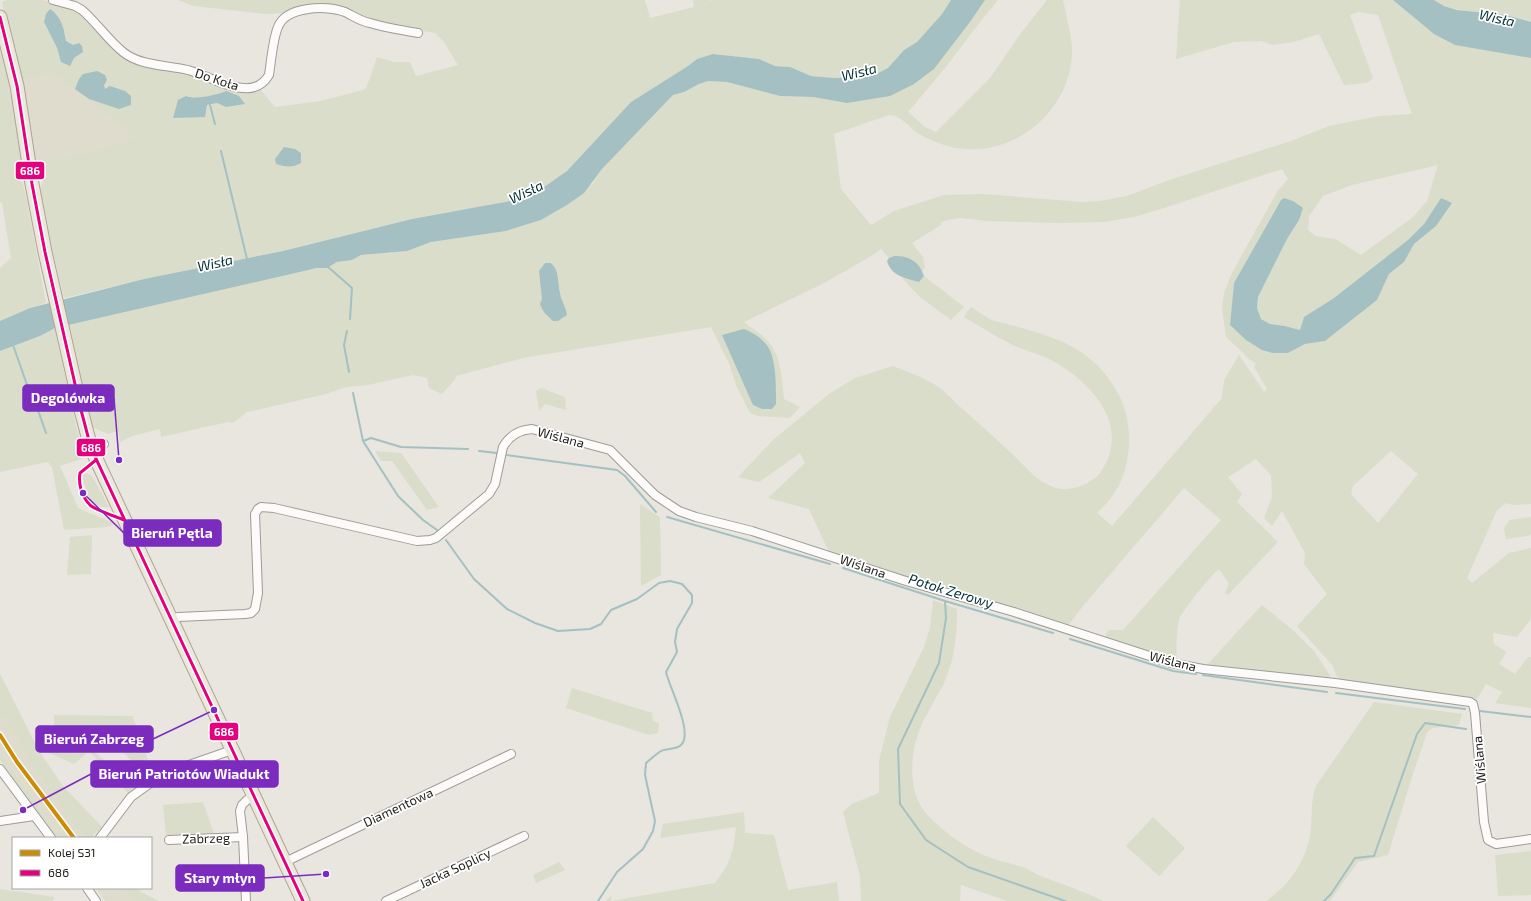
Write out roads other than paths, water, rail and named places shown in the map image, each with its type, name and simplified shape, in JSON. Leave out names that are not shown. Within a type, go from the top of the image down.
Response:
[{"type":"main road","points":[[0,17],[17,86],[32,184],[45,252],[80,406],[171,620],[303,901]]},
{"type":"street","name":"Do Koła","points":[[54,0],[75,6],[82,10],[124,53],[134,59],[188,70],[233,86],[244,88],[261,85],[265,82],[269,75],[278,27],[283,19],[298,11],[327,8],[344,12],[361,21],[381,27],[418,33]]},
{"type":"street","name":"Wiślana","points":[[171,620],[178,617],[251,613],[255,609],[258,594],[255,514],[261,507],[274,508],[416,541],[430,540],[436,538],[489,494],[495,484],[503,448],[509,438],[520,431],[532,429],[610,450],[651,492],[679,511],[760,533],[906,581],[1014,612],[1170,663],[1240,674],[1335,683],[1470,702],[1474,706],[1475,712],[1484,822],[1488,840],[1496,844],[1531,839]]},
{"type":"street","points":[[101,837],[131,797],[163,774],[232,750]]},
{"type":"street","name":"Diamentowa","points":[[285,862],[511,754]]},
{"type":"street","points":[[0,769],[49,837]]},
{"type":"street","name":"Zabrzeg","points":[[246,901],[243,837],[240,811],[242,805],[254,796]]},
{"type":"street","points":[[0,821],[34,816]]},
{"type":"street","name":"Jacka Soplicy","points":[[386,901],[524,836]]},
{"type":"street","name":"Zabrzeg","points":[[169,840],[243,837]]},
{"type":"street","points":[[88,889],[96,901]]},
{"type":"water","points":[[951,0],[985,0],[934,69],[914,84],[890,96],[847,103],[813,97],[780,96],[727,82],[708,81],[684,92],[673,95],[602,169],[584,193],[541,220],[506,231],[431,242],[407,251],[361,255],[352,260],[337,262],[327,268],[317,268],[55,328],[40,336],[0,351],[0,321],[30,308],[144,279],[283,251],[412,219],[516,200],[534,194],[567,171],[631,102],[697,59],[713,54],[759,59],[775,66],[790,67],[811,76],[833,78],[860,77],[878,73],[888,68],[904,50],[917,42],[942,14]]},
{"type":"water","name":"Wisła","points":[[1393,0],[1434,0],[1444,6],[1457,10],[1506,15],[1531,22],[1531,58],[1455,45],[1434,34]]},
{"type":"water","points":[[50,9],[57,15],[61,23],[66,41],[73,45],[79,43],[82,46],[83,52],[74,58],[70,66],[61,62],[57,48],[44,22],[46,14]]},
{"type":"water","points":[[97,71],[105,75],[107,80],[104,85],[105,89],[110,86],[125,91],[131,96],[131,105],[119,109],[89,99],[75,89],[83,74]]},
{"type":"water","points":[[226,91],[239,96],[245,104],[226,107],[217,103],[207,105],[205,117],[173,118],[178,100],[186,96],[200,97]]},
{"type":"water","points":[[284,147],[295,149],[301,153],[301,163],[295,166],[283,166],[276,164],[275,159]]},
{"type":"water","points":[[1284,198],[1293,201],[1303,208],[1299,220],[1287,239],[1258,297],[1257,308],[1261,319],[1270,324],[1300,330],[1304,317],[1334,298],[1408,240],[1424,224],[1441,198],[1452,203],[1436,226],[1414,244],[1404,262],[1389,274],[1377,300],[1325,341],[1305,344],[1288,353],[1273,353],[1262,350],[1246,340],[1230,325],[1234,283],[1281,200]]},
{"type":"water","points":[[894,256],[909,258],[916,263],[924,276],[919,282],[900,276],[892,270],[887,261],[889,258]]},
{"type":"water","points":[[545,263],[551,263],[556,270],[559,289],[567,315],[558,321],[553,321],[544,312],[540,304],[542,299],[539,271]]},
{"type":"water","points":[[744,329],[755,334],[763,341],[769,348],[772,355],[776,381],[776,404],[772,409],[762,409],[753,405],[722,335]]},
{"type":"waterway","points":[[210,105],[215,124]]},
{"type":"waterway","points":[[221,151],[247,259]]},
{"type":"waterway","points":[[327,266],[352,288],[350,319]]},
{"type":"waterway","points":[[347,331],[344,345],[349,372]]},
{"type":"waterway","points":[[13,345],[46,433]]},
{"type":"waterway","points":[[353,393],[363,441],[398,496],[423,520],[437,530]]},
{"type":"waterway","points":[[363,441],[371,438],[401,447],[468,449]]},
{"type":"waterway","points":[[479,451],[497,453]]},
{"type":"waterway","points":[[507,455],[617,470],[625,476],[656,512]]},
{"type":"waterway","points":[[667,517],[830,564]]},
{"type":"waterway","points":[[446,540],[474,579],[507,609],[535,623],[558,631],[590,629],[601,624],[611,610],[637,599],[659,583],[670,581],[682,584],[692,595],[692,603],[677,629],[675,642],[677,652],[666,672],[683,721],[685,731],[684,739],[679,747],[661,751],[646,763],[645,775],[655,821],[653,831],[643,849],[617,872],[598,901]]},
{"type":"waterway","name":"Potok Zerowy","points":[[843,568],[945,601],[1053,633]]},
{"type":"waterway","points":[[945,601],[946,618],[939,663],[898,749],[900,804],[926,840],[968,867],[1065,901]]},
{"type":"waterway","points":[[1070,639],[1173,671],[1196,674]]},
{"type":"waterway","points":[[1203,675],[1327,692]]},
{"type":"waterway","points":[[1336,693],[1465,709]]},
{"type":"waterway","name":"Potok Zerowy","points":[[1480,711],[1531,717]]},
{"type":"waterway","points":[[1324,901],[1331,894],[1355,858],[1374,856],[1417,734],[1425,723],[1466,729]]},
{"type":"rail line","name":"S31","points":[[0,735],[17,762],[73,837]]},
{"type":"place","name":"Degolówka","points":[[119,460]]},
{"type":"place","name":"Bieruń Pętla","points":[[83,493]]},
{"type":"place","name":"Bieruń Zabrzeg","points":[[214,710]]},
{"type":"place","name":"Bieruń Patriotów Wiadukt","points":[[23,810]]},
{"type":"place","name":"Stary młyn","points":[[326,874]]}]
